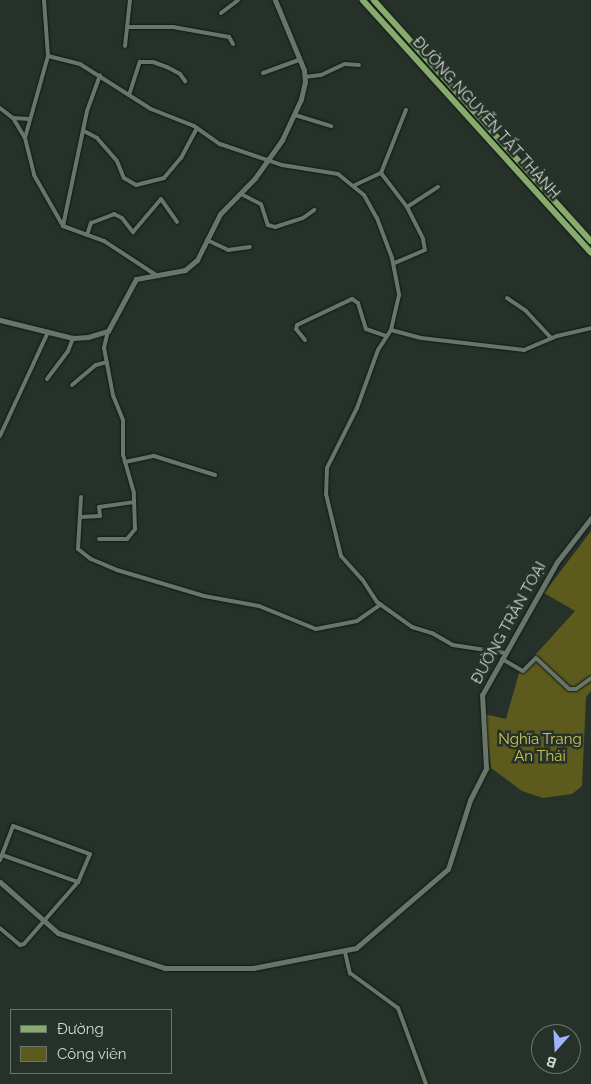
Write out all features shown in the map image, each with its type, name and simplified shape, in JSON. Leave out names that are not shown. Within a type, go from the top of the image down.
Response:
[{"type":"main road","name":"ĐƯỜNG NGUYỄN TẤT THÀNH","points":[[363,0],[591,252]]},
{"type":"main road","name":"ĐƯỜNG NGUYỄN TẤT THÀNH","points":[[374,0],[591,241]]},
{"type":"street","points":[[25,138],[48,56],[44,0]]},
{"type":"street","points":[[125,46],[130,0]]},
{"type":"street","points":[[221,12],[238,0]]},
{"type":"street","points":[[99,538],[131,537],[135,529],[134,502],[125,462],[123,420],[114,399],[106,362],[104,345],[108,330],[134,281],[139,277],[190,268],[220,214],[241,194],[269,160],[295,115],[305,77],[275,0]]},
{"type":"street","points":[[127,27],[173,27],[229,36],[233,44]]},
{"type":"street","points":[[48,56],[80,64],[151,109],[197,128],[220,144],[269,160],[332,172],[355,186],[377,218],[394,263],[399,295],[391,330],[386,336],[326,476],[329,516],[341,556],[381,604],[412,627],[432,633],[453,645],[505,653]]},
{"type":"street","points":[[263,73],[299,60]]},
{"type":"street","points":[[130,95],[140,62],[153,62],[167,67],[180,74],[185,81]]},
{"type":"street","points":[[305,77],[321,75],[345,64],[359,65]]},
{"type":"street","points":[[63,226],[84,131],[100,75]]},
{"type":"street","points":[[0,108],[13,118],[25,138],[34,175],[63,226],[104,241],[157,275]]},
{"type":"street","points":[[355,186],[381,173],[406,110]]},
{"type":"street","points":[[295,115],[331,126]]},
{"type":"street","points":[[13,118],[29,119]]},
{"type":"street","points":[[84,131],[97,138],[117,161],[124,178],[136,185],[164,178],[181,158],[197,128]]},
{"type":"street","points":[[381,173],[407,207],[426,248],[394,263]]},
{"type":"street","points":[[407,207],[438,187]]},
{"type":"street","points":[[241,194],[261,204],[268,225],[275,227],[302,218],[314,210]]},
{"type":"street","points":[[87,235],[91,223],[114,214],[122,218],[132,232],[161,199],[177,222]]},
{"type":"street","points":[[207,240],[228,250],[250,247]]},
{"type":"street","points":[[507,298],[526,311],[551,338]]},
{"type":"street","points":[[305,340],[296,329],[297,325],[352,299],[358,303],[366,329],[386,336]]},
{"type":"street","points":[[0,320],[73,338],[85,338],[108,330]]},
{"type":"street","points":[[391,330],[421,338],[524,350],[551,338],[591,328]]},
{"type":"street","points":[[0,436],[48,332]]},
{"type":"street","points":[[47,379],[68,351],[73,338]]},
{"type":"street","points":[[72,385],[96,365],[106,362]]},
{"type":"street","points":[[125,462],[162,457],[216,475]]},
{"type":"street","points":[[81,497],[76,544],[90,559],[195,594],[259,606],[316,629],[357,621],[381,604]]},
{"type":"street","points":[[80,517],[99,517],[99,507],[134,502]]},
{"type":"street","name":"ĐƯỜNG TRẦN TOẠI","points":[[0,882],[44,923],[74,940],[165,968],[253,968],[345,952],[362,944],[448,869],[470,800],[486,768],[480,703],[502,658],[558,562],[591,518]]},
{"type":"street","points":[[502,658],[523,671],[536,658],[569,689],[576,689],[591,678]]},
{"type":"street","points":[[0,860],[10,828],[18,827],[87,852],[89,857],[78,882],[44,923],[22,945],[0,928]]},
{"type":"street","points":[[2,855],[78,882]]},
{"type":"street","points":[[345,952],[350,973],[398,1008],[426,1084]]},
{"type":"green space","name":"Nghĩa Trang An Thái","points":[[591,531],[591,691],[586,697],[582,786],[572,794],[543,798],[522,791],[491,768],[484,714],[506,719],[519,673],[575,611],[544,593]]}]
